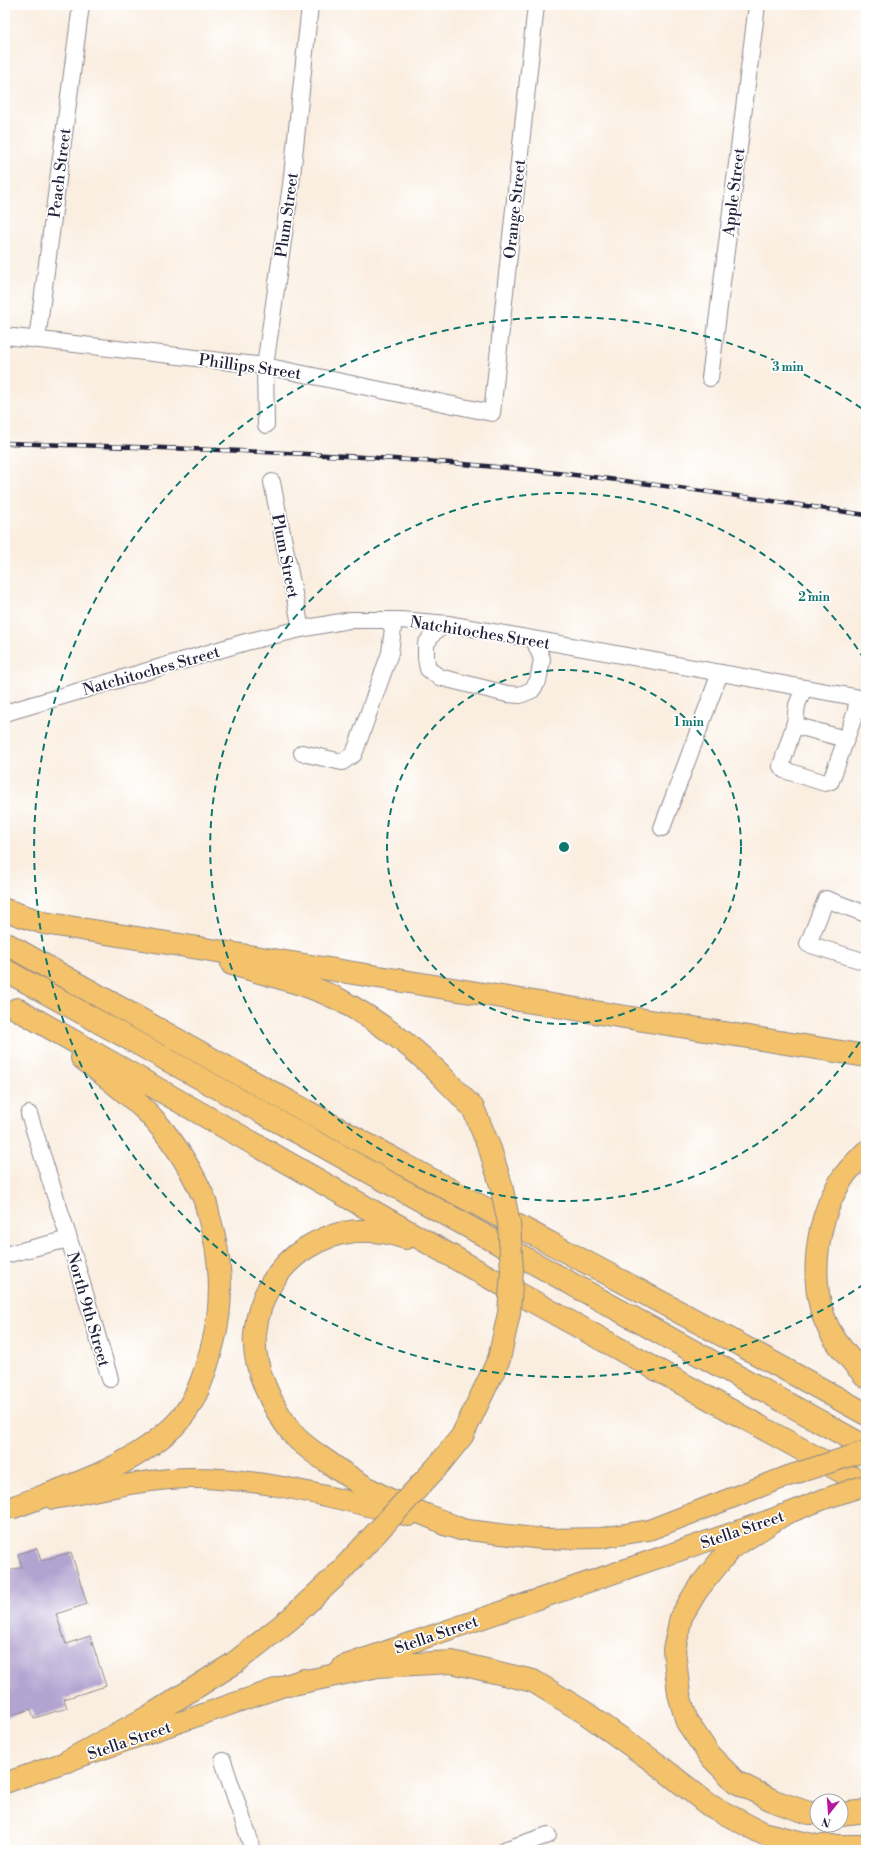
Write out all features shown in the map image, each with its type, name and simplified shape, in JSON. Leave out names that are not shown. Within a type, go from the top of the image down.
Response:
[{"type":"highway","points":[[5,910],[44,923],[221,961],[295,982],[339,1000],[382,1026],[416,1050],[473,1108],[490,1149],[501,1185],[509,1223],[512,1271],[509,1313],[499,1359],[462,1436],[437,1467],[340,1572],[290,1619],[233,1664],[148,1717],[68,1761]]},
{"type":"highway","points":[[44,923],[866,1056]]},
{"type":"highway","points":[[5,943],[125,1011],[425,1176],[735,1341],[866,1414]]},
{"type":"highway","points":[[5,970],[866,1446]]},
{"type":"highway","points":[[11,1005],[476,1270],[866,1485]]},
{"type":"highway","points":[[10,1509],[92,1477],[127,1460],[154,1442],[175,1424],[188,1406],[205,1372],[216,1332],[221,1298],[219,1264],[213,1231],[203,1195],[184,1159],[147,1113],[98,1070],[11,1005]]},
{"type":"highway","points":[[866,1152],[842,1179],[822,1223],[817,1248],[817,1278],[822,1310],[830,1332],[866,1377]]},
{"type":"highway","points":[[460,1529],[384,1497],[350,1477],[317,1454],[293,1434],[262,1382],[256,1356],[255,1334],[264,1296],[286,1262],[323,1238],[348,1232],[370,1230],[399,1235],[419,1242],[476,1270]]},
{"type":"highway","points":[[781,1516],[730,1549],[697,1590],[681,1617],[674,1650],[679,1694],[687,1722],[710,1756],[736,1782],[774,1801],[809,1813]]},
{"type":"highway","points":[[288,1685],[378,1666],[452,1662],[532,1681],[584,1712],[645,1755],[710,1805],[762,1833],[816,1846],[866,1846]]},
{"type":"highway","points":[[849,1813],[866,1811]]},
{"type":"main road","name":"Stella Street","points":[[10,1509],[130,1484],[188,1478],[257,1482],[342,1500],[460,1529],[542,1539],[601,1538],[649,1530],[788,1476],[866,1451]]},
{"type":"main road","name":"Stella Street","points":[[5,1783],[781,1516],[824,1499],[866,1485]]},
{"type":"street","name":"Peach Street","points":[[37,340],[81,5]]},
{"type":"street","name":"Plum Street","points":[[266,425],[265,366],[291,185],[310,5]]},
{"type":"street","name":"Orange Street","points":[[492,413],[536,5]]},
{"type":"street","name":"Apple Street","points":[[710,378],[756,5]]},
{"type":"street","name":"Phillips Street","points":[[5,336],[265,366],[492,413]]},
{"type":"street","name":"Plum Street","points":[[272,482],[301,629]]},
{"type":"street","name":"Natchitoches Street","points":[[5,713],[246,642],[301,629],[350,620],[387,620],[449,624],[861,698]]},
{"type":"street","points":[[302,753],[342,762],[354,754],[390,653],[393,628],[387,620]]},
{"type":"street","points":[[449,624],[436,631],[426,644],[428,669],[439,678],[508,694],[520,695],[532,690],[538,681],[542,659],[534,640]]},
{"type":"street","points":[[662,828],[720,673]]},
{"type":"street","points":[[804,688],[797,705],[794,725],[781,766],[784,770],[825,783],[830,781],[861,698]]},
{"type":"street","points":[[794,725],[845,739]]},
{"type":"street","points":[[866,914],[826,899],[808,944],[866,962]]},
{"type":"street","name":"North 9th Street","points":[[28,1114],[69,1239],[110,1379]]},
{"type":"street","name":"North 9th Street","points":[[5,1255],[69,1239]]},
{"type":"street","points":[[223,1761],[253,1850]]},
{"type":"street","points":[[508,1849],[548,1835]]},
{"type":"building","points":[[37,1548],[41,1561],[71,1552],[87,1604],[56,1614],[66,1644],[90,1636],[106,1686],[64,1699],[67,1708],[34,1718],[31,1709],[5,1717],[5,1572],[22,1567],[18,1554]]},
{"type":"railway","points":[[5,443],[257,452],[466,464],[638,483],[866,515]]}]
